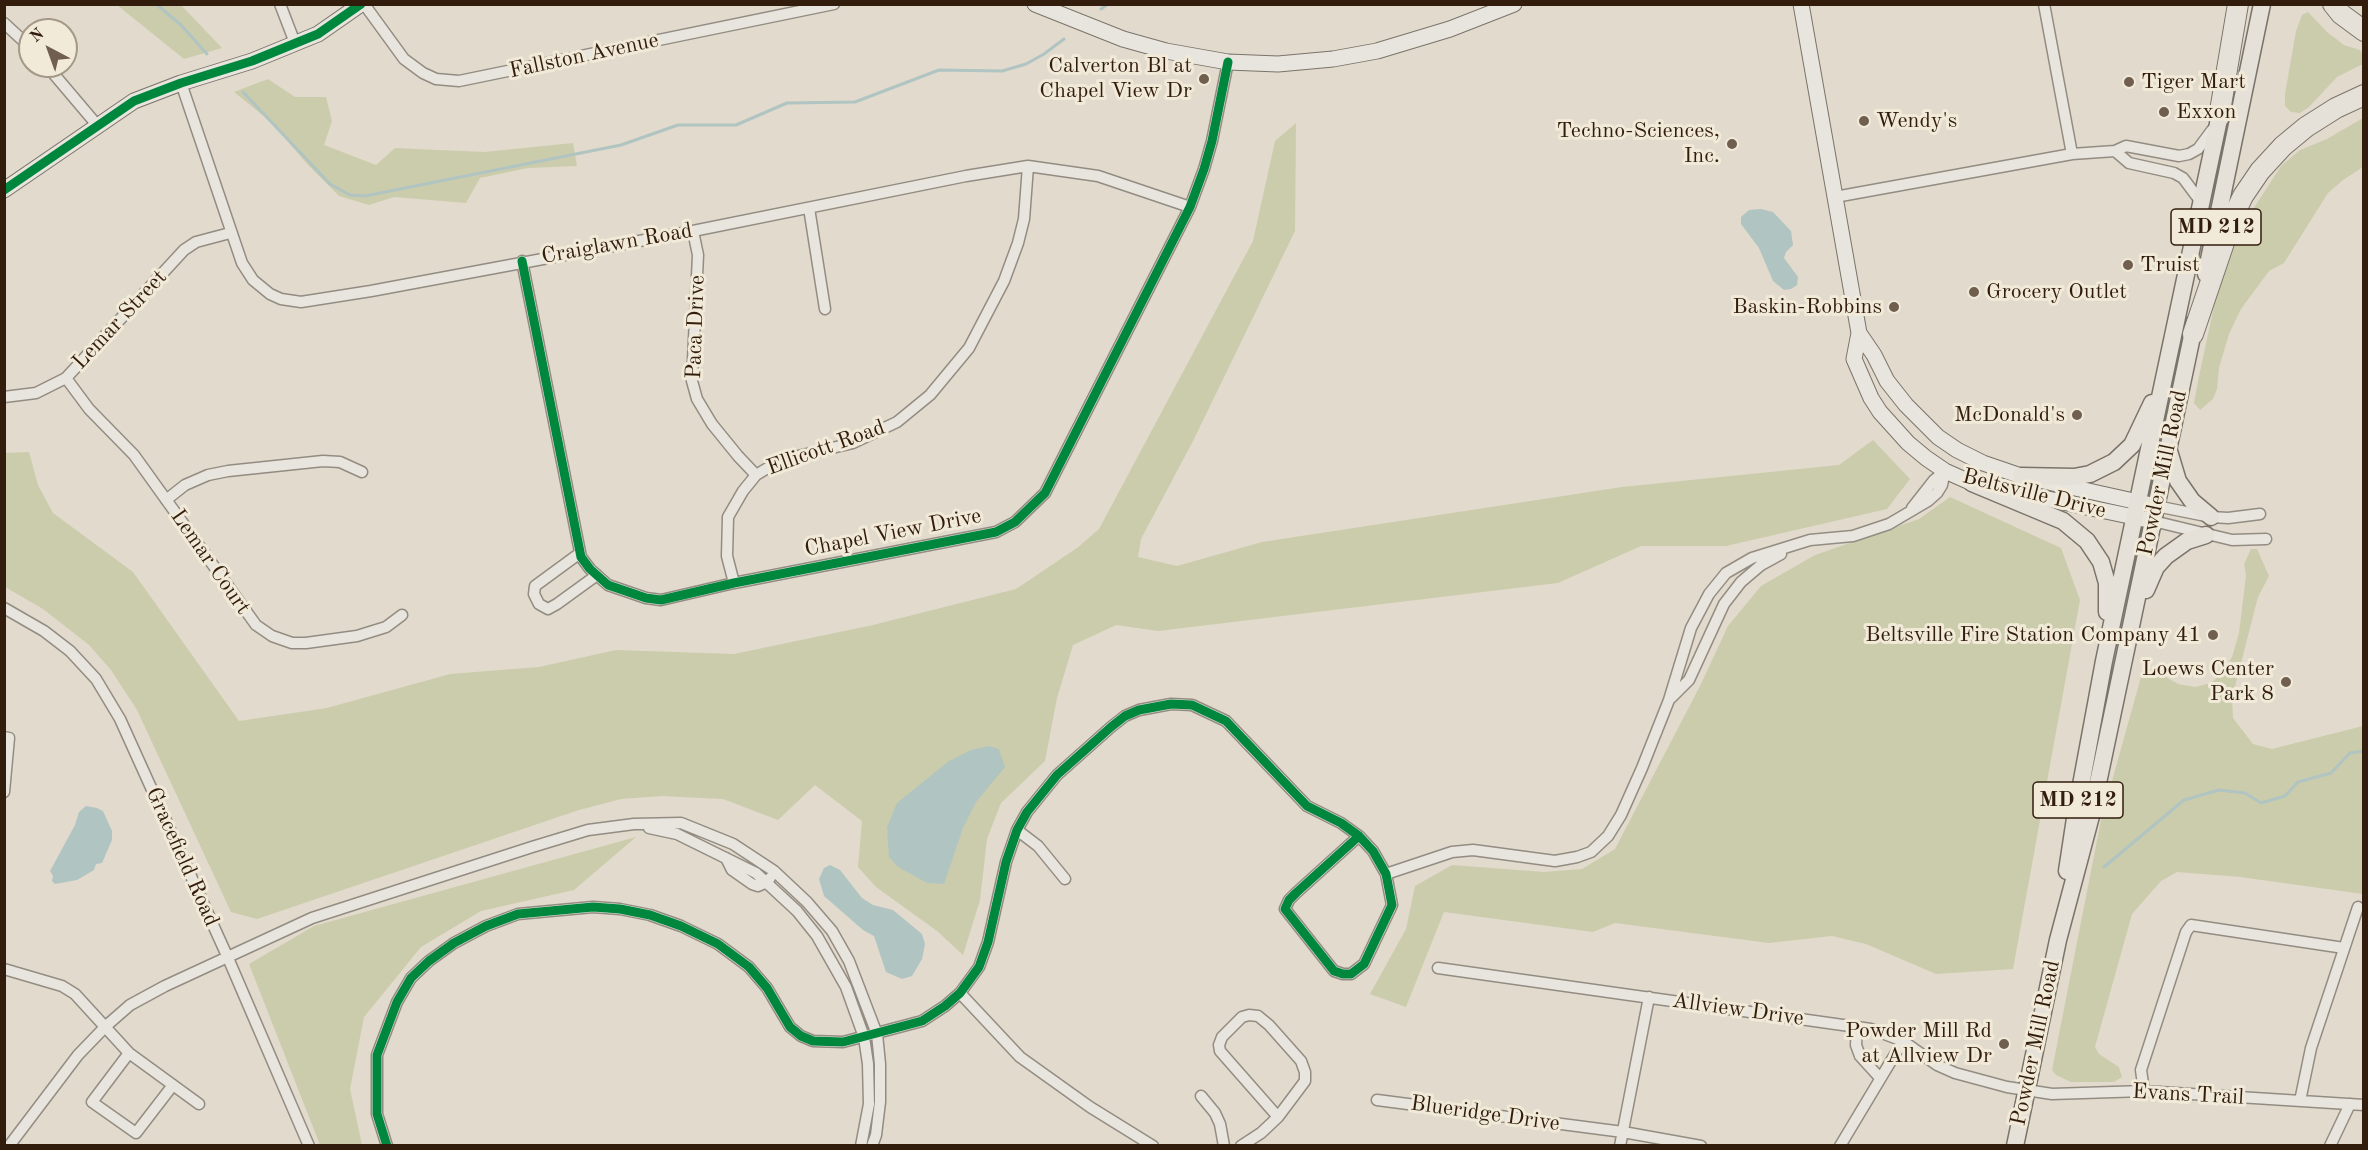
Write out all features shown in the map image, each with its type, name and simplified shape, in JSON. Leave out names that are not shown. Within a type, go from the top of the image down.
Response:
[{"type":"highway","points":[[2219,117],[2238,4]]},
{"type":"highway","points":[[2333,4],[2341,14],[2364,31]]},
{"type":"highway","points":[[2193,334],[2232,219],[2260,171],[2306,127],[2364,94]]},
{"type":"main road","name":"Powder Mill Road","points":[[2058,940],[2076,812],[2104,661],[2243,4]]},
{"type":"main road","name":"Powder Mill Road","points":[[2015,1146],[2058,940],[2091,816],[2262,4]]},
{"type":"main road","points":[[2021,476],[2074,477],[2090,474],[2114,462],[2125,453],[2139,434],[2165,375]]},
{"type":"main road","points":[[2169,450],[2178,481],[2192,501],[2211,517]]},
{"type":"main road","points":[[1972,483],[2063,522],[2081,535],[2095,550],[2107,583],[2104,661]]},
{"type":"main road","points":[[2123,666],[2149,581],[2156,567],[2182,545],[2206,536]]},
{"type":"street","points":[[280,4],[295,44]]},
{"type":"street","points":[[4,190],[134,101],[295,44],[318,34],[363,4]]},
{"type":"street","name":"Fallston Avenue","points":[[363,4],[404,59],[423,73],[436,79],[459,81],[834,4]]},
{"type":"street","points":[[1035,4],[1123,39],[1166,51],[1228,62],[1305,62],[1377,51],[1413,41],[1514,4]]},
{"type":"street","name":"Beltsville Drive","points":[[1801,4],[1859,333],[1854,359],[1871,398],[1880,412],[1908,443],[1945,471],[1972,483],[2137,509]]},
{"type":"street","points":[[2044,4],[2072,154]]},
{"type":"street","points":[[4,23],[18,36]]},
{"type":"street","name":"Chapel View Drive","points":[[522,261],[580,553],[590,569],[608,585],[646,598],[661,600],[734,583],[996,532],[1015,522],[1045,493],[1190,207],[1212,141],[1228,62]]},
{"type":"street","points":[[58,78],[97,125]]},
{"type":"street","name":"Craiglawn Road","points":[[181,83],[230,233],[242,262],[253,280],[270,294],[281,299],[301,302],[693,231],[966,176],[1029,166],[1098,176],[1190,207]]},
{"type":"street","points":[[1835,197],[2072,154],[2115,151],[2126,146],[2179,156],[2189,154],[2206,142],[2219,117]]},
{"type":"street","points":[[2115,151],[2128,163],[2174,173],[2183,178],[2201,202]]},
{"type":"street","name":"Ellicott Road","points":[[734,583],[727,556],[728,517],[743,491],[756,475],[781,460],[853,443],[883,430],[915,409],[951,372],[969,348],[1004,281],[1018,243],[1024,219],[1029,166]]},
{"type":"street","points":[[809,208],[825,309]]},
{"type":"street","name":"Paca Drive","points":[[693,231],[698,255],[692,381],[697,399],[718,433],[756,475]]},
{"type":"street","name":"Lemar Street","points":[[4,397],[36,393],[66,378],[184,250],[196,242],[230,233]]},
{"type":"street","name":"Beltsville Drive","points":[[1859,333],[1901,400],[1938,437],[1983,463],[2021,476],[2155,513]]},
{"type":"street","name":"Lemar Court","points":[[66,378],[89,409],[134,455],[250,618],[272,636],[292,643],[357,636],[386,627],[402,615]]},
{"type":"street","points":[[166,500],[185,485],[208,475],[228,471],[322,461],[340,462],[362,471]]},
{"type":"street","points":[[1386,874],[1452,852],[1473,850],[1556,861],[1591,852],[1608,836],[1621,815],[1669,700],[1691,628],[1726,573],[1752,558],[1796,544],[1810,540],[1853,536],[1871,532],[1889,524],[1910,510],[1934,480],[1945,471]]},
{"type":"street","points":[[2155,513],[2228,518],[2259,514]]},
{"type":"street","points":[[2155,513],[2206,536],[2232,540],[2266,539]]},
{"type":"street","points":[[1669,700],[1689,680],[1724,604],[1741,582],[1761,565],[1796,544]]},
{"type":"street","points":[[580,553],[536,586],[534,594],[539,604],[548,609],[597,575]]},
{"type":"street","points":[[1711,595],[1724,604]]},
{"type":"street","name":"Gracefield Road","points":[[4,608],[44,631],[70,651],[96,679],[120,719],[228,958],[309,1146]]},
{"type":"street","points":[[387,1146],[377,1114],[377,1055],[397,1002],[411,978],[429,960],[486,926],[518,914],[593,907],[650,915],[681,926],[718,944],[752,970],[767,988],[790,1027],[801,1036],[813,1041],[843,1042],[922,1021],[960,993],[979,967],[988,942],[1005,862],[1017,830],[1037,799],[1057,775],[1111,727],[1125,716],[1139,710],[1171,704],[1192,705],[1226,721],[1307,806],[1341,823],[1359,837],[1373,851],[1386,874],[1392,905],[1364,964],[1351,974],[1343,974],[1334,971],[1285,909],[1289,900],[1296,893],[1359,837]]},
{"type":"street","points":[[4,738],[9,738],[4,792]]},
{"type":"street","points":[[634,824],[677,834],[726,857],[732,870],[752,884],[758,886],[767,882],[774,871]]},
{"type":"street","points":[[9,1146],[78,1055],[106,1026],[130,1005],[165,986],[312,918],[588,830],[634,824],[681,824],[733,844],[774,871],[807,902],[832,932],[849,961],[877,1034],[880,1064],[879,1102],[876,1136],[872,1146]]},
{"type":"street","points":[[1017,830],[1038,846],[1065,879]]},
{"type":"street","points":[[726,857],[733,844]]},
{"type":"street","points":[[767,882],[796,910],[822,944],[846,987],[864,1037],[868,1064],[869,1104],[861,1146]]},
{"type":"street","points":[[2300,1101],[2311,1048],[2358,907]]},
{"type":"street","points":[[2144,1092],[2141,1070],[2186,932],[2191,925],[2344,948]]},
{"type":"street","name":"Allview Drive","points":[[1438,968],[1885,1032],[1903,1041],[1937,1065],[1955,1073],[2007,1087],[2026,1089]]},
{"type":"street","points":[[4,969],[62,986],[75,994],[129,1053],[199,1104]]},
{"type":"street","points":[[960,993],[1020,1057],[1090,1107],[1153,1146]]},
{"type":"street","points":[[1620,1146],[1649,997]]},
{"type":"street","points":[[1241,1146],[1278,1117],[1305,1080],[1301,1061],[1269,1024],[1258,1016],[1249,1014],[1242,1017],[1222,1037],[1220,1051],[1278,1117]]},
{"type":"street","points":[[1857,1027],[1857,1046],[1860,1056],[1881,1078]]},
{"type":"street","points":[[1840,1146],[1903,1041]]},
{"type":"street","points":[[129,1053],[92,1102],[136,1133],[173,1085]]},
{"type":"street","name":"Evans Trail","points":[[2026,1089],[2052,1094],[2144,1092],[2364,1105]]},
{"type":"street","points":[[1201,1096],[1215,1113],[1220,1124],[1224,1146]]},
{"type":"street","name":"Blueridge Drive","points":[[1377,1100],[1623,1132],[1701,1146]]},
{"type":"street","points":[[2330,1146],[2350,1104]]},
{"type":"green space","points":[[117,5],[181,5],[222,48],[184,59]]},
{"type":"green space","points":[[2308,12],[2327,32],[2344,45],[2360,50],[2363,55],[2363,64],[2337,77],[2309,107],[2300,113],[2291,112],[2285,106],[2285,94],[2296,31],[2302,15]]},
{"type":"green space","points":[[268,79],[295,97],[326,97],[332,121],[324,145],[376,165],[395,148],[484,152],[573,143],[577,166],[528,168],[480,178],[466,203],[394,197],[369,205],[339,196],[308,165],[271,122],[234,92]]},
{"type":"green space","points":[[2363,118],[2363,167],[2328,193],[2284,263],[2269,271],[2241,309],[2229,334],[2213,399],[2200,410],[2194,403],[2228,250],[2281,166],[2300,150],[2327,139]]},
{"type":"green space","points":[[1296,123],[1295,231],[1193,441],[1141,539],[1138,557],[1177,566],[1262,542],[1622,487],[1839,465],[1873,440],[1910,479],[1887,509],[1726,546],[1641,546],[1558,583],[1158,631],[1116,625],[1073,645],[1057,698],[1045,761],[1001,803],[987,839],[980,900],[963,955],[937,931],[876,887],[858,867],[862,821],[815,785],[778,820],[723,799],[662,796],[621,799],[579,810],[257,919],[231,912],[137,710],[111,670],[89,645],[43,609],[5,587],[5,453],[29,452],[38,485],[53,513],[133,572],[239,721],[327,708],[450,674],[539,667],[616,650],[734,654],[873,625],[1016,589],[1077,548],[1099,529],[1253,241],[1275,141]]},
{"type":"green space","points":[[1950,497],[2061,548],[2080,600],[2013,969],[1936,974],[1866,944],[1832,936],[1769,943],[1615,923],[1593,932],[1444,912],[1406,1007],[1370,994],[1406,929],[1415,886],[1452,865],[1544,872],[1582,869],[1615,849],[1700,686],[1728,626],[1761,586],[1815,555],[1919,519]]},
{"type":"green space","points":[[2251,549],[2257,549],[2269,576],[2258,597],[2232,698],[2233,718],[2253,744],[2272,749],[2363,726],[2363,894],[2240,877],[2177,872],[2161,881],[2132,914],[2095,1047],[2099,1054],[2119,1067],[2122,1077],[2114,1082],[2071,1082],[2056,1075],[2052,1070],[2101,820],[2143,670],[2152,669],[2178,684],[2195,687],[2211,683],[2222,673],[2232,657],[2239,633],[2246,575],[2244,564]]},
{"type":"green space","points":[[636,837],[574,890],[481,911],[421,947],[364,1017],[350,1089],[362,1145],[320,1145],[249,964],[314,926]]},
{"type":"shaded area","points":[[1761,209],[1773,212],[1791,231],[1793,245],[1784,258],[1798,277],[1797,285],[1791,289],[1784,290],[1773,281],[1759,248],[1741,224],[1741,217],[1749,210]]},
{"type":"shaded area","points":[[989,746],[999,749],[1005,767],[976,802],[963,828],[944,884],[927,883],[898,867],[889,857],[887,827],[897,803],[949,761],[971,750]]},
{"type":"shaded area","points":[[86,806],[103,811],[112,831],[112,840],[102,863],[96,864],[94,870],[77,880],[55,884],[50,871],[75,825],[79,812]]},
{"type":"shaded area","points":[[830,865],[840,870],[862,898],[873,905],[893,910],[922,934],[925,944],[922,959],[912,976],[902,979],[886,972],[874,936],[863,930],[824,896],[819,879],[824,868]]},
{"type":"waterway","points":[[156,4],[180,24],[207,54]]},
{"type":"waterway","points":[[1101,9],[1108,4]]},
{"type":"waterway","points":[[243,92],[330,184],[350,195],[365,196],[621,145],[678,125],[736,125],[787,103],[855,102],[939,70],[1002,71],[1026,64],[1064,39]]},
{"type":"waterway","points":[[2104,867],[2184,800],[2219,790],[2245,793],[2261,803],[2285,796],[2298,782],[2331,773],[2350,753],[2364,751]]},
{"type":"cycle path","points":[[4,190],[134,101],[181,83],[252,61],[318,34],[361,4]]},
{"type":"cycle path","points":[[522,261],[581,557],[590,569],[608,585],[646,598],[661,600],[734,583],[996,532],[1015,522],[1045,493],[1190,207],[1212,141],[1228,62]]},
{"type":"cycle path","points":[[387,1146],[377,1114],[377,1055],[397,1002],[411,978],[429,961],[454,943],[486,926],[518,914],[593,907],[650,915],[681,926],[718,944],[749,967],[767,988],[790,1027],[801,1036],[813,1041],[843,1042],[922,1021],[960,993],[979,967],[988,942],[1006,862],[1017,830],[1027,812],[1057,775],[1111,727],[1125,716],[1139,710],[1171,704],[1192,705],[1226,721],[1307,806],[1341,823],[1359,836],[1373,851],[1386,874],[1392,905],[1364,964],[1351,974],[1343,974],[1334,971],[1285,909],[1289,900],[1296,893],[1359,836]]},
{"type":"place","name":"Calverton Bl at Chapel View Dr","points":[[1204,79]]},
{"type":"place","name":"Tiger Mart","points":[[2129,82]]},
{"type":"place","name":"Exxon","points":[[2164,112]]},
{"type":"place","name":"Wendy's","points":[[1864,121]]},
{"type":"place","name":"Techno-Sciences, Inc.","points":[[1732,144]]},
{"type":"place","name":"Truist","points":[[2128,265]]},
{"type":"place","name":"Grocery Outlet","points":[[1974,292]]},
{"type":"place","name":"Baskin-Robbins","points":[[1894,307]]},
{"type":"place","name":"McDonald's","points":[[2077,415]]},
{"type":"place","name":"Beltsville Fire Station Company 41","points":[[2213,635]]},
{"type":"place","name":"Loews Center Park 8","points":[[2286,682]]},
{"type":"place","name":"Powder Mill Rd at Allview Dr","points":[[2004,1044]]}]
